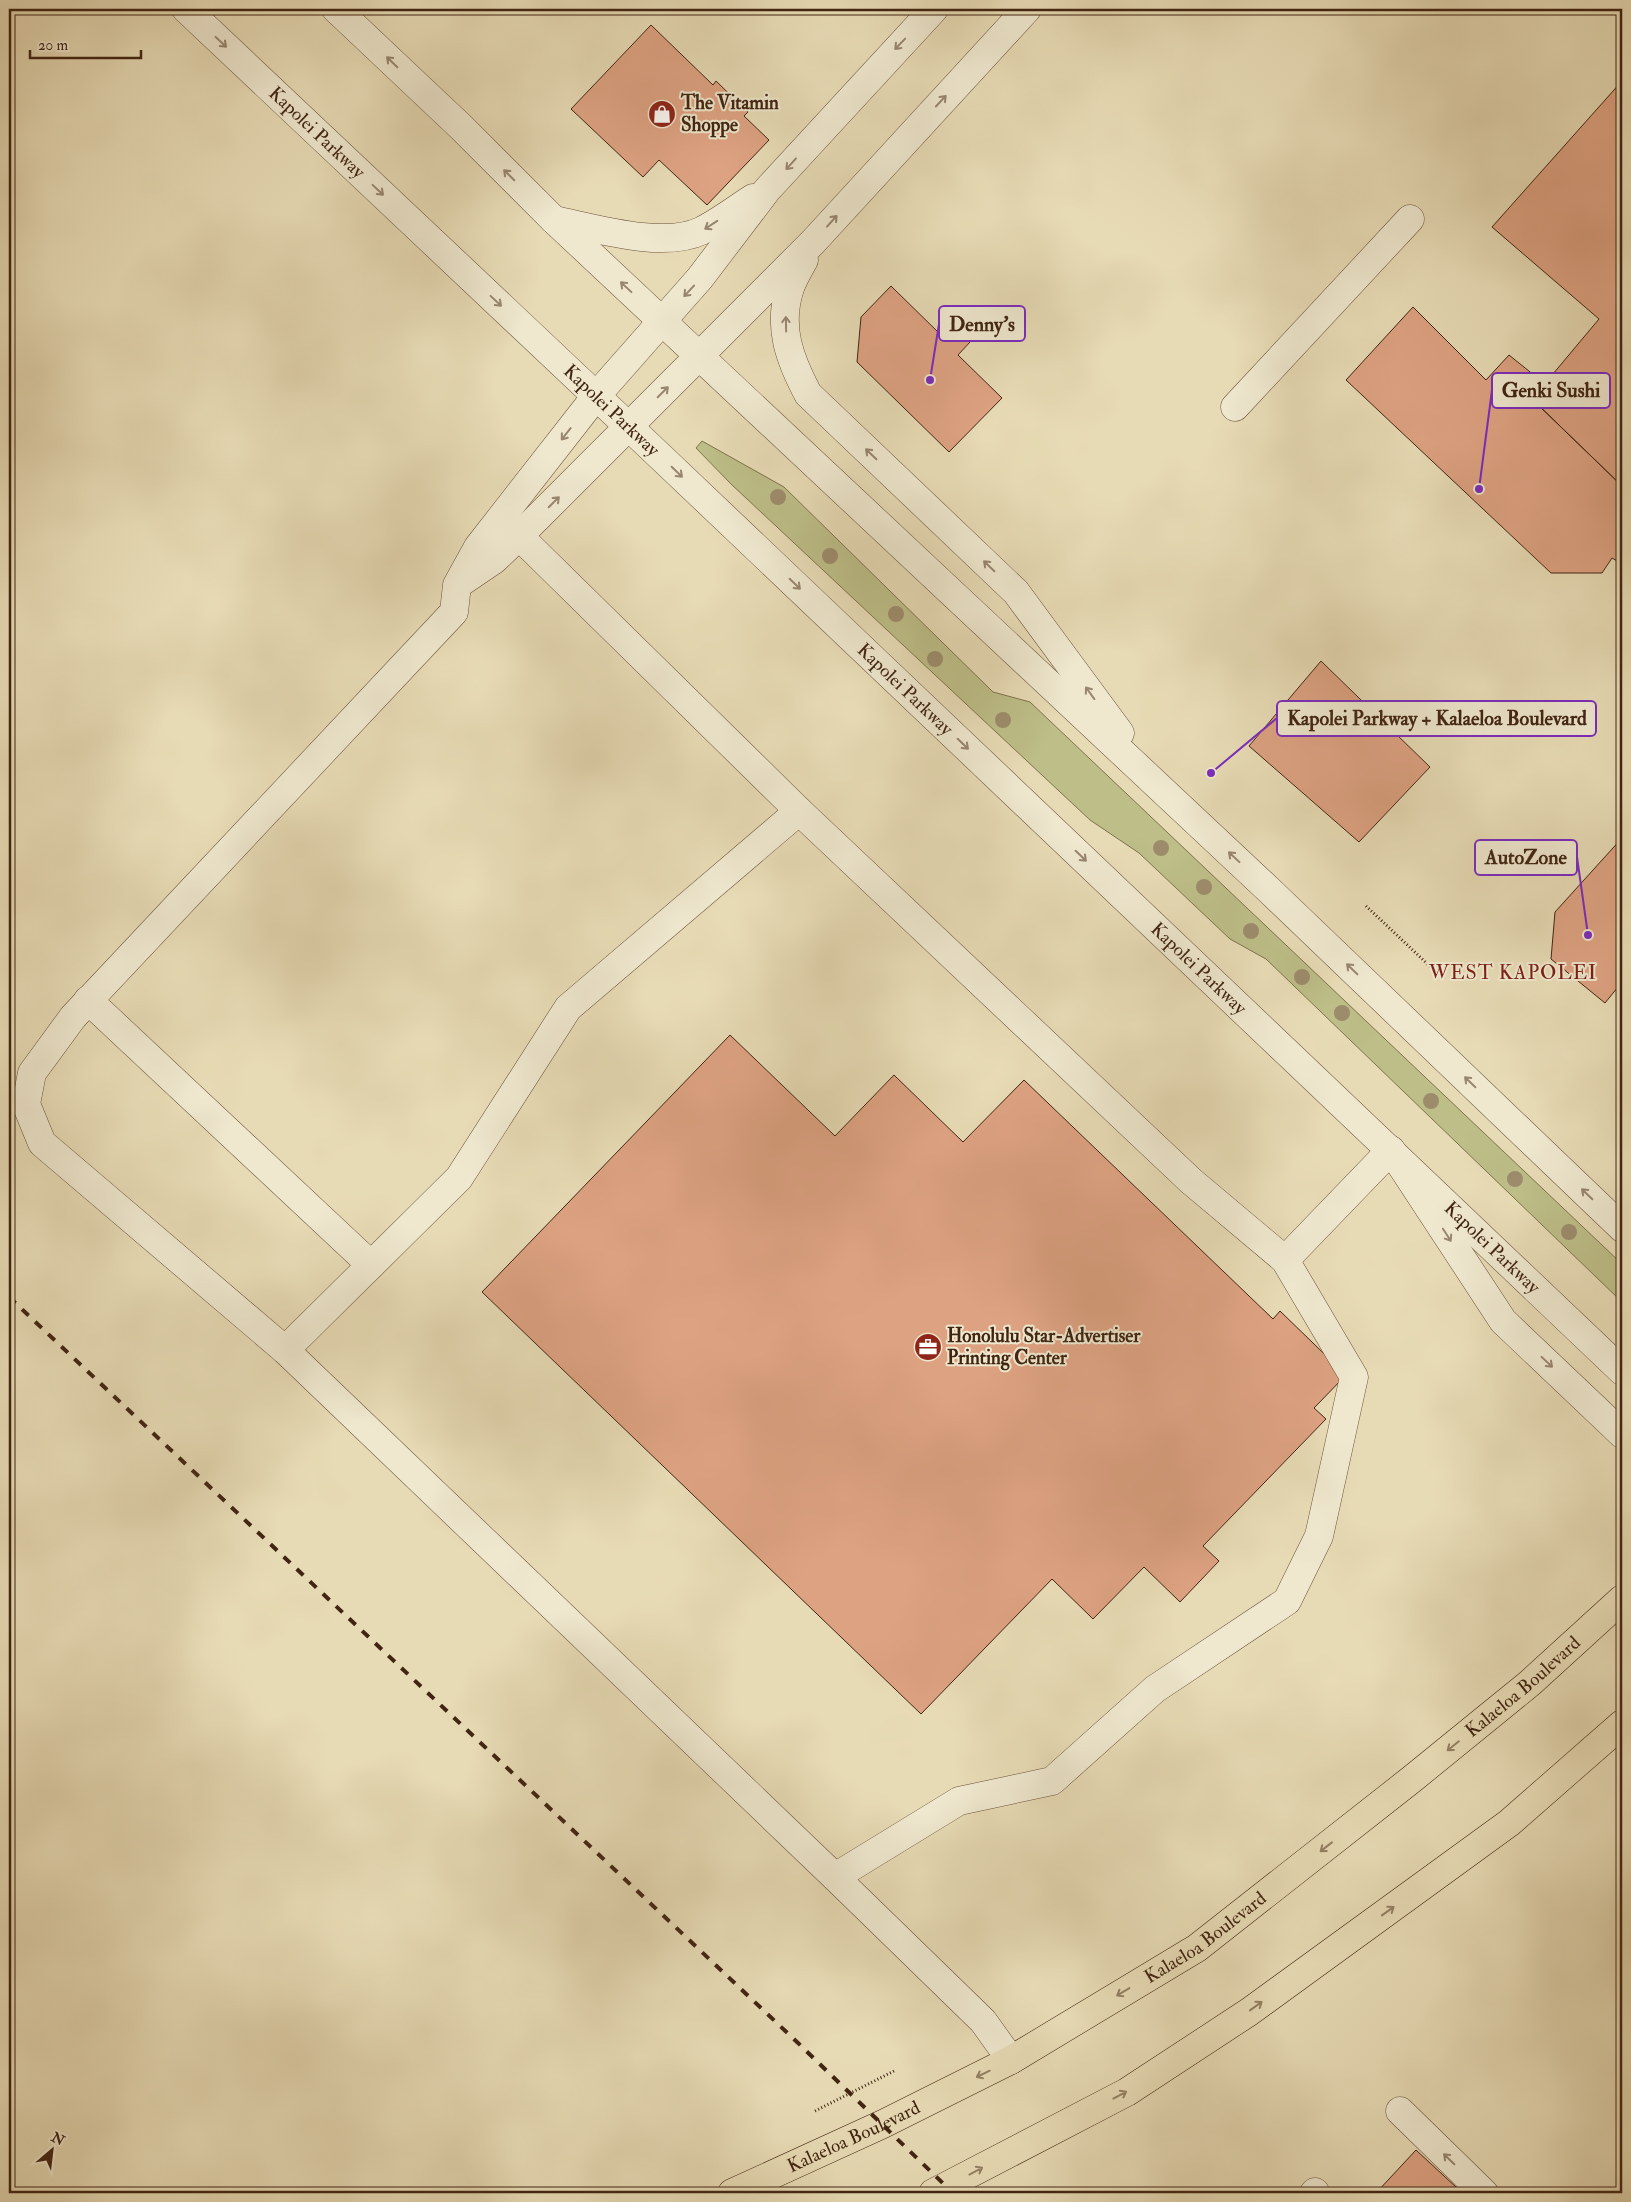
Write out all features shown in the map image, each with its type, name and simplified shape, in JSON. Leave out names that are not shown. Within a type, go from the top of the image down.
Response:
[{"type":"main road","name":"Kalaeloa Boulevard","points":[[732,2193],[883,2124],[1011,2060],[1197,1948],[1412,1780],[1522,1690],[1622,1599]]},
{"type":"main road","points":[[933,2193],[1127,2092],[1249,2012],[1509,1822],[1622,1724]]},
{"type":"street","name":"Kapolei Parkway","points":[[186,9],[629,427],[1622,1371]]},
{"type":"street","points":[[336,9],[461,127],[554,220],[1160,789],[1622,1228]]},
{"type":"street","points":[[934,9],[767,190],[700,278],[596,396],[478,547],[457,585],[454,612],[73,1017],[32,1073],[26,1104],[42,1143],[285,1350],[835,1876],[983,2021],[1011,2060]]},
{"type":"street","points":[[457,585],[494,560],[700,356],[812,242],[1027,9]]},
{"type":"street","points":[[554,220],[626,235],[671,238],[700,231],[767,190]]},
{"type":"street","points":[[1235,407],[1410,219]]},
{"type":"street","points":[[812,242],[790,288],[785,320],[792,364],[808,394],[1016,592],[1160,789]]},
{"type":"street","points":[[519,536],[800,811],[1191,1181],[1285,1260],[1354,1377],[1319,1536],[1287,1600],[1155,1689],[1052,1781],[959,1802],[835,1876]]},
{"type":"street","points":[[285,1350],[459,1178],[568,1008],[800,811]]},
{"type":"street","points":[[88,1000],[371,1265]]},
{"type":"street","points":[[1285,1260],[1391,1150],[1503,1321],[1622,1434]]},
{"type":"street","points":[[1400,2111],[1484,2193]]},
{"type":"path","points":[[1366,906],[1436,972]]},
{"type":"path","points":[[815,2112],[896,2070]]},
{"type":"green space","points":[[702,441],[784,487],[993,692],[1030,702],[1622,1264],[1622,1302],[1266,959],[1230,939],[1139,853],[1090,820],[731,484],[696,448]]},
{"type":"building","name":"The Vitamin Shoppe","points":[[651,25],[713,85],[716,81],[748,112],[744,116],[769,140],[707,205],[659,160],[643,177],[571,109]]},
{"type":"building","points":[[1622,81],[1622,486],[1532,399],[1599,319],[1492,227]]},
{"type":"building","points":[[891,286],[940,334],[951,322],[971,341],[958,355],[1002,398],[949,452],[857,362],[861,317]]},
{"type":"building","points":[[1413,307],[1486,380],[1509,355],[1545,384],[1532,399],[1622,486],[1622,564],[1612,558],[1602,573],[1551,573],[1346,380]]},
{"type":"building","points":[[1321,661],[1430,767],[1359,842],[1249,746]]},
{"type":"building","points":[[1622,838],[1622,982],[1605,1003],[1551,959],[1555,912]]},
{"type":"building","name":"Honolulu Star-Advertiser Printing Center","points":[[730,1035],[835,1136],[894,1075],[963,1142],[1024,1080],[1273,1319],[1280,1311],[1346,1375],[1314,1408],[1326,1419],[1203,1546],[1219,1561],[1180,1602],[1144,1567],[1093,1619],[1052,1579],[921,1714],[482,1292]]},
{"type":"building","points":[[1416,2150],[1457,2188],[1452,2193],[1376,2193]]},
{"type":"railway","points":[[9,1297],[797,2042],[953,2193]]},
{"type":"place","name":"The Vitamin Shoppe","points":[[662,114]]},
{"type":"place","name":"Denny's","points":[[930,380]]},
{"type":"place","name":"Genki Sushi","points":[[1479,489]]},
{"type":"place","name":"Kapolei Parkway + Kalaeloa Boulevard","points":[[1211,773]]},
{"type":"place","name":"AutoZone","points":[[1588,935]]},
{"type":"place","name":"Honolulu Star-Advertiser Printing Center","points":[[928,1347]]},
{"type":"district","name":"WEST KAPOLEI","points":[[1513,972]]}]
